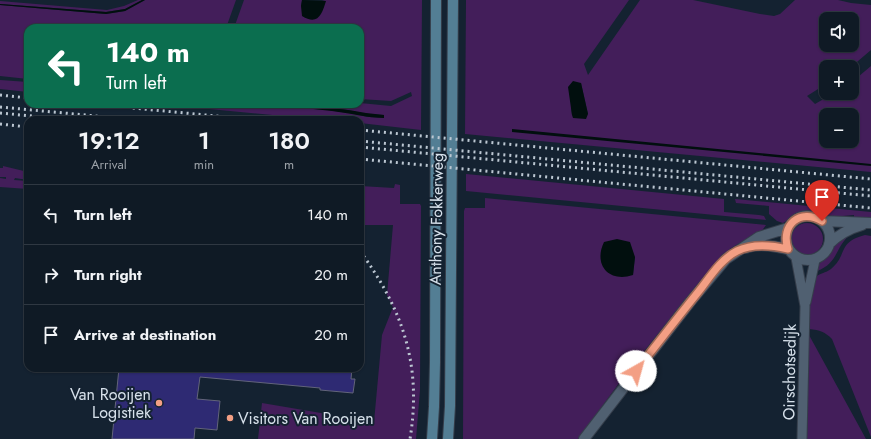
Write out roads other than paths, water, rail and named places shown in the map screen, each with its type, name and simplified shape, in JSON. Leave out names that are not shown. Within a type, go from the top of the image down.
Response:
[{"type":"main road","name":"Anthony Fokkerweg","points":[[432,439],[435,362],[436,0]]},
{"type":"main road","name":"Anthony Fokkerweg","points":[[448,439],[450,406],[453,0]]},
{"type":"street","points":[[803,216],[810,216],[822,221],[869,223],[839,234],[829,244],[826,251],[815,260],[805,261],[796,258],[788,249],[785,242],[785,235],[791,223],[803,216]]},
{"type":"street","points":[[822,221],[829,231],[829,244]]},
{"type":"street","points":[[584,439],[712,274],[726,259],[759,237],[788,228]]},
{"type":"street","points":[[737,251],[752,246],[772,245],[788,249]]},
{"type":"street","name":"Oirschotsedijk","points":[[796,258],[805,306]]},
{"type":"street","name":"Oirschotsedijk","points":[[802,439],[805,306],[815,260]]},
{"type":"railway","points":[[0,95],[24,98]]},
{"type":"railway","points":[[0,107],[96,116]]},
{"type":"railway","points":[[133,108],[216,116]]},
{"type":"railway","points":[[0,113],[32,116]]},
{"type":"railway","points":[[0,124],[24,127]]},
{"type":"railway","points":[[364,130],[871,179]]},
{"type":"railway","points":[[364,141],[871,190]]},
{"type":"railway","points":[[364,147],[871,196]]},
{"type":"railway","points":[[364,159],[871,208]]},
{"type":"railway","points":[[364,257],[388,295],[406,339],[411,363],[413,387],[413,412],[410,439]]},
{"type":"place","name":"Van Rooijen Logistiek","points":[[159,403]]},
{"type":"place","name":"Visitors Van Rooijen","points":[[230,418]]}]
